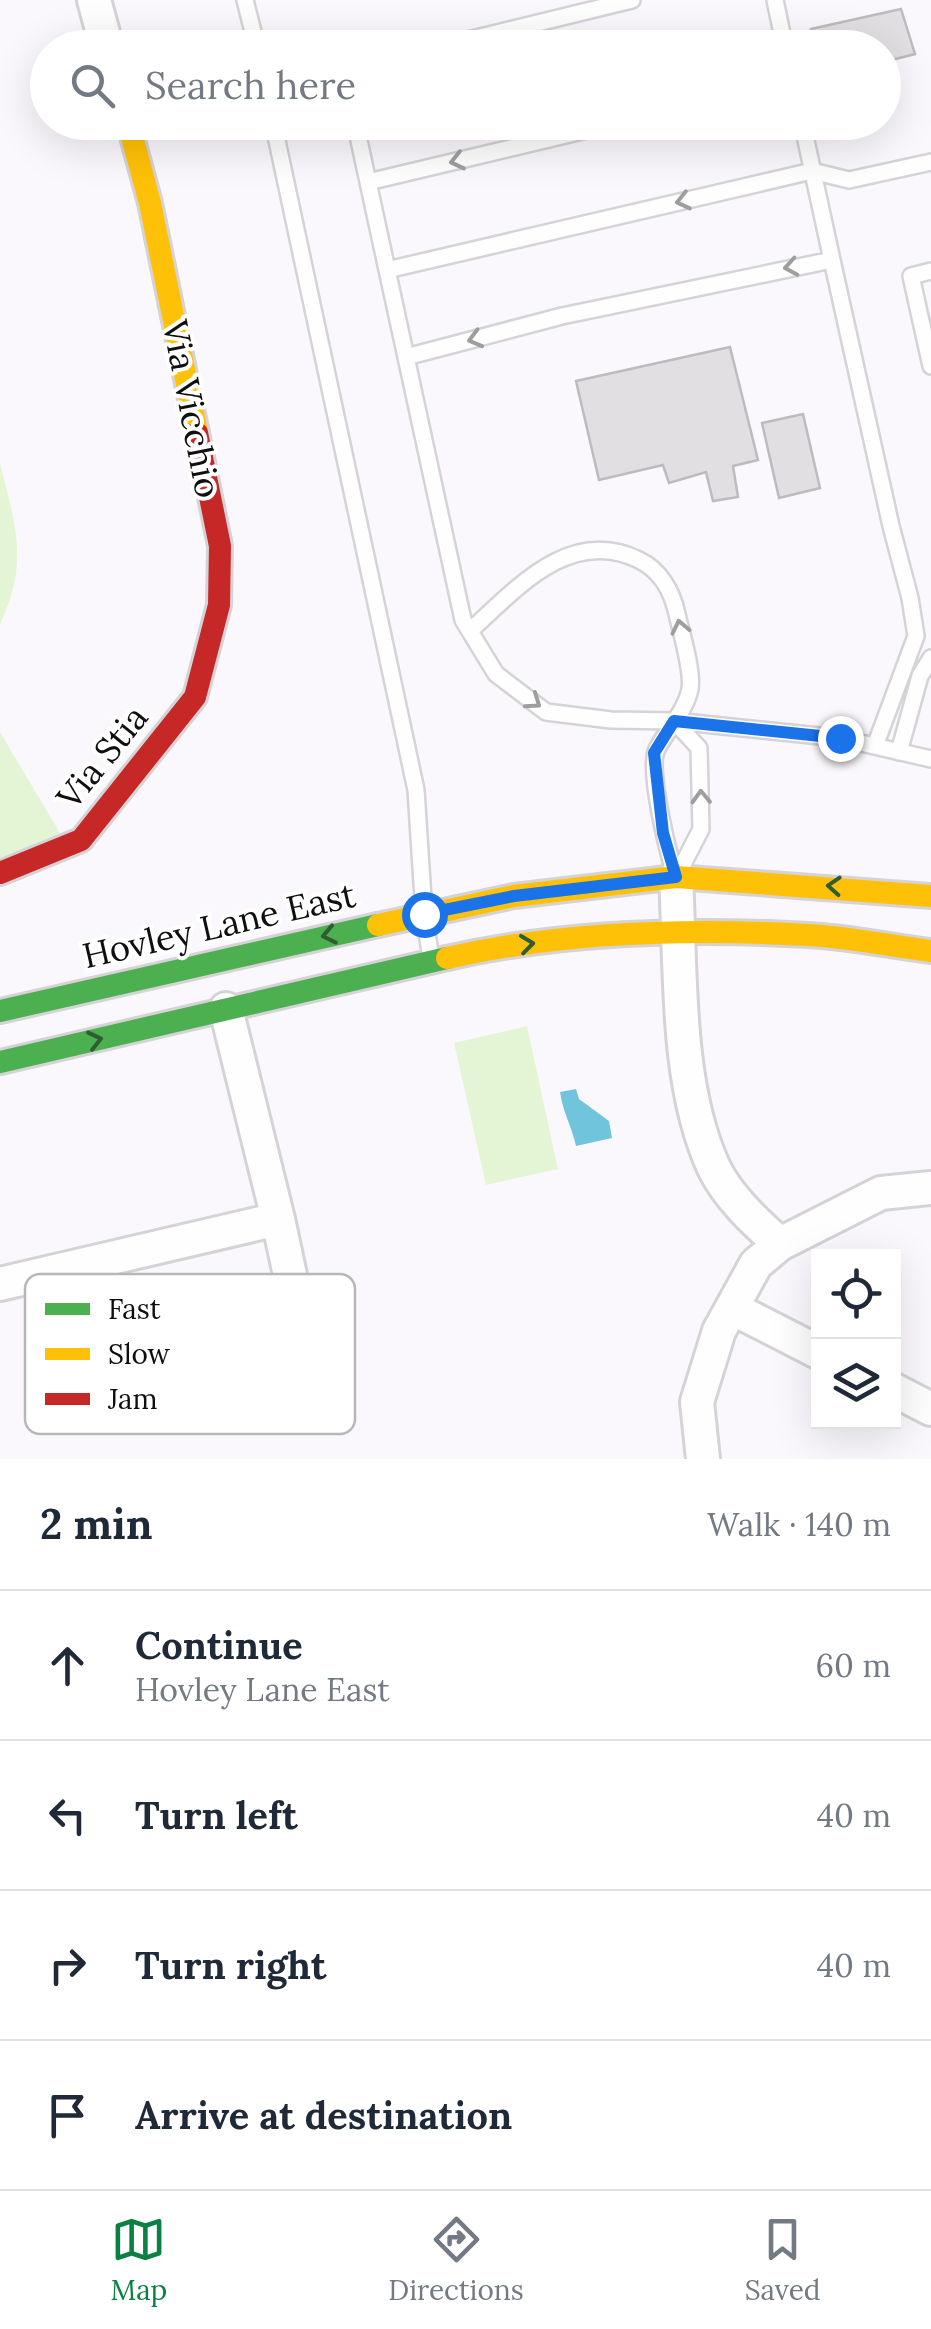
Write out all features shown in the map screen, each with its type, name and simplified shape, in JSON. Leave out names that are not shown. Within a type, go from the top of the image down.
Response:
[{"type":"main road","name":"Via Vicchio","points":[[133,140],[150,203],[220,546],[219,606],[195,697]]},
{"type":"main road","name":"Via Stia","points":[[0,874],[81,840],[195,697]]},
{"type":"main road","name":"Hovley Lane East","points":[[0,1012],[514,896],[676,877],[931,896]]},
{"type":"main road","points":[[0,1062],[432,962],[577,938],[679,932],[811,936],[931,952]]},
{"type":"street","points":[[94,0],[102,30]]},
{"type":"street","points":[[676,877],[684,1033],[695,1113],[715,1171],[752,1220],[780,1244]]},
{"type":"street","points":[[226,1009],[290,1274]]},
{"type":"street","points":[[702,1459],[697,1402],[719,1331],[756,1264],[780,1244],[881,1193],[931,1188]]},
{"type":"street","points":[[43,1274],[278,1219]]},
{"type":"street","points":[[0,1284],[25,1278]]},
{"type":"street","points":[[732,1308],[811,1348]]},
{"type":"street","points":[[901,1394],[931,1409]]},
{"type":"lane","points":[[246,0],[252,30]]},
{"type":"lane","points":[[509,30],[632,0]]},
{"type":"lane","points":[[774,0],[781,30]]},
{"type":"lane","points":[[278,140],[416,790],[424,914],[432,962]]},
{"type":"lane","points":[[359,140],[463,620],[496,674],[546,712],[840,738],[931,759]]},
{"type":"lane","points":[[368,182],[544,140]]},
{"type":"lane","points":[[806,140],[890,526],[923,637],[875,746]]},
{"type":"lane","points":[[387,270],[812,170],[849,180],[931,162]]},
{"type":"lane","points":[[406,357],[562,316],[832,260]]},
{"type":"lane","points":[[931,272],[910,276],[931,366]]},
{"type":"lane","points":[[470,631],[536,571],[560,558],[604,550],[630,556],[662,578],[676,608],[690,688],[654,753],[663,833],[676,877]]},
{"type":"lane","points":[[899,752],[920,676],[931,658]]},
{"type":"lane","points":[[674,721],[699,748],[701,829],[676,877]]},
{"type":"green space","points":[[0,464],[15,526],[17,563],[0,624]]},
{"type":"green space","points":[[0,732],[63,838],[0,865]]},
{"type":"green space","points":[[527,1026],[558,1169],[486,1185],[454,1043]]},
{"type":"water","points":[[576,1089],[579,1099],[609,1121],[612,1138],[576,1146],[560,1092]]},
{"type":"building","points":[[901,9],[915,54],[901,58],[901,30],[811,29]]},
{"type":"building","points":[[730,347],[758,460],[733,466],[738,497],[713,501],[706,472],[669,483],[663,465],[599,480],[576,381]]},
{"type":"building","points":[[803,414],[820,488],[779,498],[762,423]]},
{"type":"traffic: fast","points":[[0,1011],[378,925]]},
{"type":"traffic: fast","points":[[0,1062],[447,958]]},
{"type":"traffic: slow","points":[[133,140],[150,203],[197,433]]},
{"type":"traffic: slow","points":[[378,925],[514,896],[676,877],[931,896]]},
{"type":"traffic: slow","points":[[447,958],[536,942],[672,932],[823,936],[931,951]]},
{"type":"traffic: jam","points":[[0,873],[81,840],[195,697],[219,605],[220,546],[197,433]]},
{"type":"route","points":[[424,914],[514,896],[676,877],[663,833],[654,753],[674,721],[840,738]]}]
